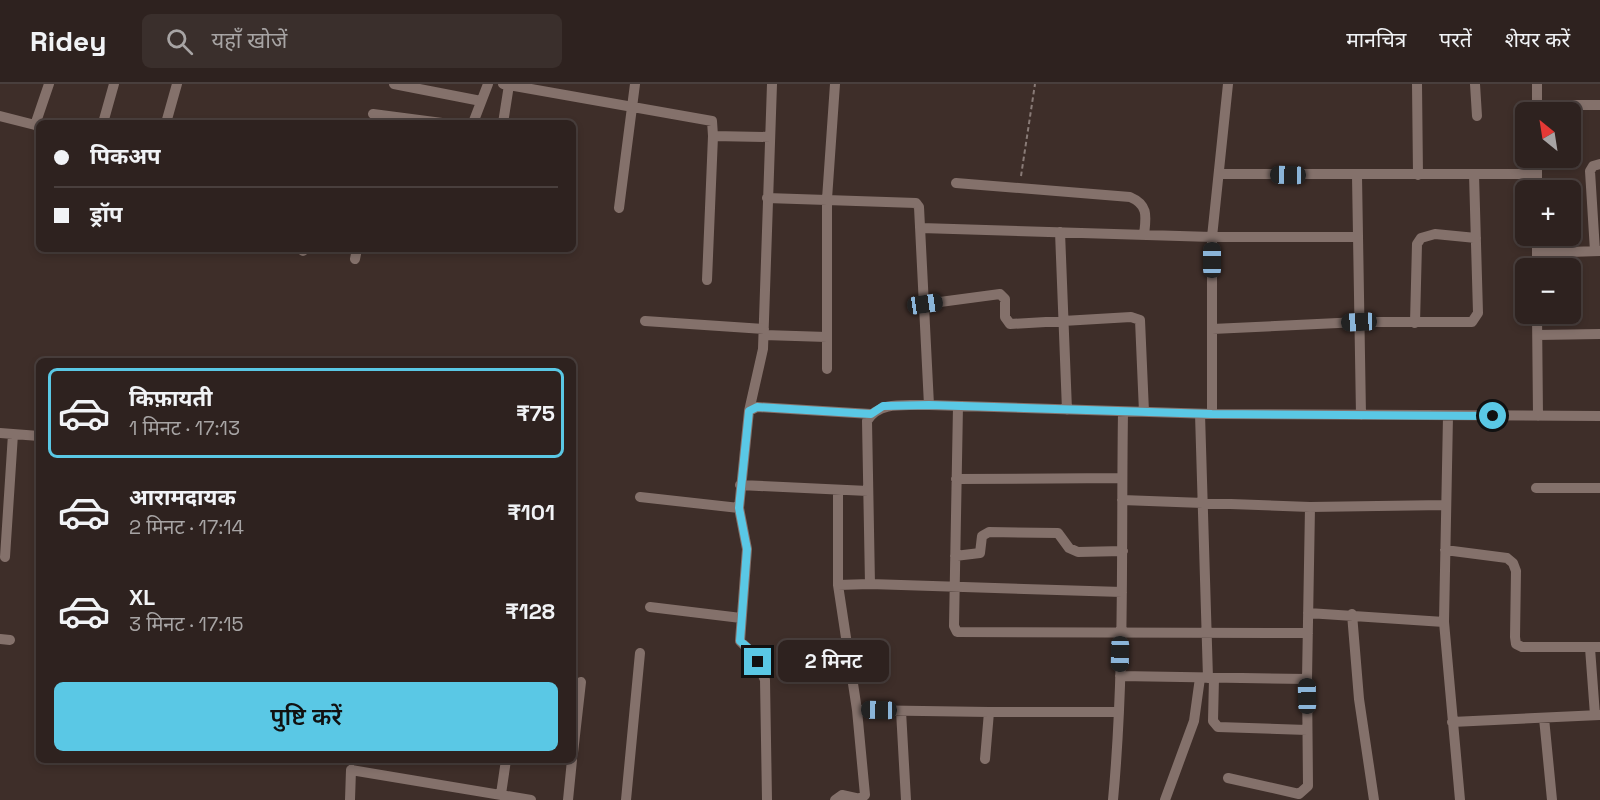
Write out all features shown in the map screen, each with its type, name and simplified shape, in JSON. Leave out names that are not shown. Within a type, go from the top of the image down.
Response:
[{"type":"street","points":[[39,120],[49,84]]},
{"type":"street","points":[[104,120],[114,84]]},
{"type":"street","points":[[167,120],[177,84]]},
{"type":"street","points":[[394,84],[481,101]]},
{"type":"street","points":[[474,120],[488,84]]},
{"type":"street","points":[[619,208],[635,84]]},
{"type":"street","points":[[767,800],[765,680],[754,655],[740,641],[747,549],[739,508],[749,411],[764,332],[772,84]]},
{"type":"street","points":[[827,369],[827,199],[835,84]]},
{"type":"street","points":[[1212,414],[1212,237],[1228,84]]},
{"type":"street","points":[[1417,84],[1418,175]]},
{"type":"street","points":[[1475,84],[1477,116]]},
{"type":"street","points":[[1537,84],[1537,102]]},
{"type":"street","points":[[503,120],[506,85],[712,122],[707,280]]},
{"type":"street","points":[[1581,106],[1600,105]]},
{"type":"street","points":[[373,114],[419,120]]},
{"type":"street","points":[[0,116],[36,126]]},
{"type":"street","points":[[713,136],[770,138]]},
{"type":"street","points":[[1537,253],[1598,251],[1590,171],[1593,166],[1600,164]]},
{"type":"street","points":[[1537,168],[1537,180]]},
{"type":"street","points":[[1219,174],[1357,176],[1537,174]]},
{"type":"street","points":[[1212,329],[1359,322],[1467,324],[1476,318],[1478,313],[1474,174]]},
{"type":"street","points":[[1357,176],[1360,415]]},
{"type":"street","points":[[956,183],[1130,197],[1143,205],[1147,213],[1144,235]]},
{"type":"street","points":[[767,198],[916,203],[921,212],[929,405]]},
{"type":"street","points":[[921,228],[1212,237],[1358,237]]},
{"type":"street","points":[[1060,232],[1067,410]]},
{"type":"street","points":[[1414,323],[1417,244],[1421,238],[1435,234],[1476,238]]},
{"type":"street","points":[[1537,246],[1537,258]]},
{"type":"street","points":[[925,304],[1000,294],[1005,299],[1005,317],[1010,324],[1131,317],[1140,320],[1144,412]]},
{"type":"street","points":[[645,321],[827,337]]},
{"type":"street","points":[[1538,324],[1538,416]]},
{"type":"street","points":[[1538,335],[1600,334]]},
{"type":"street","points":[[870,585],[867,421],[871,414],[883,406],[929,405],[1200,414],[1600,416]]},
{"type":"street","points":[[958,406],[954,588],[954,626],[957,632],[1206,630],[1308,633]]},
{"type":"street","points":[[749,411],[757,407],[871,414]]},
{"type":"street","points":[[1113,800],[1119,712],[1123,551],[1123,412]]},
{"type":"street","points":[[1200,414],[1207,678],[1213,721],[1218,727],[1307,730]]},
{"type":"street","points":[[1449,416],[1445,505],[1444,622],[1460,800]]},
{"type":"street","points":[[0,433],[36,436]]},
{"type":"street","points":[[5,557],[4,475],[13,434]]},
{"type":"street","points":[[956,479],[1122,478]]},
{"type":"street","points":[[740,485],[868,491]]},
{"type":"street","points":[[1536,488],[1600,488]]},
{"type":"street","points":[[835,800],[842,795],[860,799],[865,795],[857,710],[838,585],[838,490]]},
{"type":"street","points":[[640,496],[739,508]]},
{"type":"street","points":[[1122,500],[1310,507],[1445,505]]},
{"type":"street","points":[[1228,778],[1301,793],[1308,786],[1310,507]]},
{"type":"street","points":[[955,556],[980,553],[982,536],[989,532],[1058,533],[1069,548],[1078,552],[1123,551]]},
{"type":"street","points":[[1445,550],[1507,558],[1513,563],[1516,571],[1516,644],[1522,647],[1595,648],[1597,715],[1452,722]]},
{"type":"street","points":[[838,585],[1122,592]]},
{"type":"street","points":[[650,607],[741,618]]},
{"type":"street","points":[[1308,614],[1352,614],[1444,622]]},
{"type":"street","points":[[1352,614],[1359,699],[1374,800]]},
{"type":"street","points":[[626,800],[640,653]]},
{"type":"street","points":[[1119,676],[1307,679]]},
{"type":"street","points":[[1165,800],[1207,678]]},
{"type":"street","points":[[576,726],[581,682]]},
{"type":"street","points":[[857,710],[1119,712]]},
{"type":"street","points":[[902,711],[906,800]]},
{"type":"street","points":[[984,759],[989,712]]},
{"type":"street","points":[[1544,718],[1552,800]]},
{"type":"street","points":[[501,794],[506,763]]},
{"type":"street","points":[[568,800],[572,763]]},
{"type":"street","points":[[350,800],[352,765],[531,800]]},
{"type":"path","points":[[1018,188],[1035,84]]},
{"type":"route","points":[[758,662],[751,650],[740,641],[747,549],[739,508],[749,411],[757,407],[871,414],[883,406],[929,405],[1212,414],[1493,416]]}]
